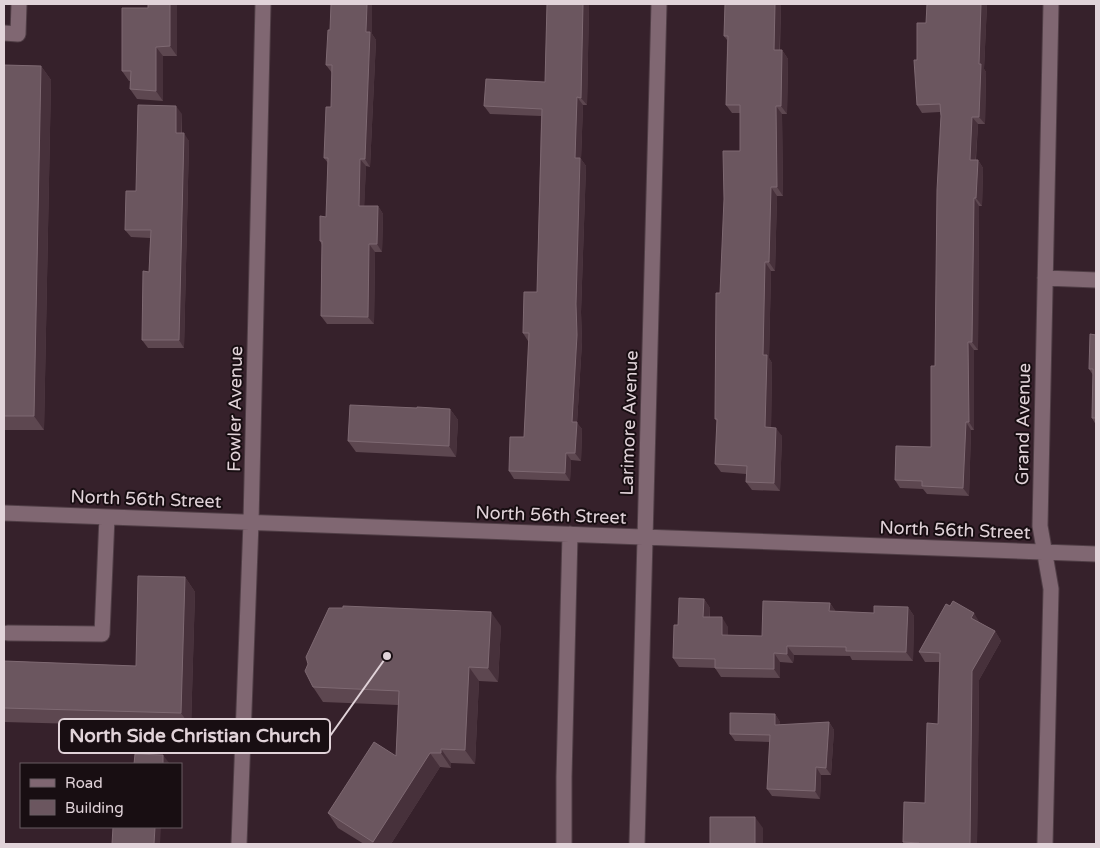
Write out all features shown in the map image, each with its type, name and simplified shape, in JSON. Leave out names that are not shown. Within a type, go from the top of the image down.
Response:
[{"type":"street","points":[[4,33],[18,34],[19,4]]},
{"type":"street","name":"Fowler Avenue","points":[[239,844],[252,522],[263,4]]},
{"type":"street","name":"Larimore Avenue","points":[[637,844],[658,4]]},
{"type":"street","name":"Grand Avenue","points":[[1045,844],[1051,589],[1040,526],[1051,4]]},
{"type":"street","points":[[1045,278],[1096,280]]},
{"type":"street","name":"North 56th Street","points":[[4,513],[1096,554]]},
{"type":"street","points":[[8,633],[102,634],[107,517]]},
{"type":"street","points":[[564,844],[570,534]]},
{"type":"building","points":[[148,4],[170,4],[170,46],[156,47],[156,91],[130,89],[131,71],[122,71],[122,8],[148,8]]},
{"type":"building","points":[[331,4],[367,4],[366,32],[370,32],[365,159],[360,159],[359,206],[378,206],[377,244],[369,244],[368,317],[321,316],[322,241],[320,241],[320,216],[326,217],[328,158],[324,158],[326,107],[331,107],[332,65],[326,65]]},
{"type":"building","points":[[547,4],[583,4],[581,98],[577,97],[575,158],[580,158],[576,304],[577,335],[572,422],[577,422],[575,453],[566,453],[565,473],[509,471],[510,437],[524,437],[529,333],[523,333],[524,292],[537,292],[542,109],[484,106],[486,79],[545,82]]},
{"type":"building","points":[[725,4],[775,4],[774,50],[782,50],[781,106],[776,106],[777,187],[771,187],[769,262],[765,262],[763,355],[767,355],[765,427],[776,428],[774,483],[746,482],[747,466],[715,464],[717,419],[715,419],[716,293],[720,293],[724,199],[723,151],[740,151],[740,105],[726,105],[728,36],[724,36]]},
{"type":"building","points":[[927,4],[981,4],[979,117],[972,117],[970,160],[978,160],[976,198],[974,198],[972,342],[968,342],[969,422],[966,422],[963,488],[922,486],[922,481],[895,480],[896,446],[931,447],[931,366],[935,366],[937,190],[941,116],[940,104],[917,105],[914,60],[917,60],[917,23],[926,23]]},
{"type":"building","points":[[4,65],[41,66],[34,416],[4,416]]},
{"type":"building","points":[[138,105],[176,106],[176,133],[184,133],[179,340],[142,340],[143,271],[149,272],[151,230],[125,230],[126,191],[136,191]]},
{"type":"building","points":[[1090,334],[1096,335],[1096,418],[1092,418],[1093,369],[1089,369]]},
{"type":"building","points":[[350,405],[450,409],[449,446],[348,441]]},
{"type":"building","points":[[138,576],[185,577],[181,713],[4,708],[4,661],[136,666]]},
{"type":"building","points":[[679,598],[704,599],[703,617],[722,617],[722,635],[762,636],[763,601],[830,603],[829,611],[874,613],[874,606],[908,607],[906,652],[846,651],[846,647],[787,646],[787,654],[774,653],[774,669],[715,668],[715,659],[673,658],[674,625],[678,625]]},
{"type":"building","points":[[953,601],[974,613],[971,618],[995,631],[972,671],[970,844],[919,844],[903,842],[904,802],[925,803],[927,723],[938,724],[940,653],[919,652],[946,604],[950,606]]},
{"type":"building","points":[[343,606],[491,612],[488,668],[469,667],[465,750],[441,749],[441,753],[430,753],[373,842],[328,813],[374,742],[396,756],[399,691],[313,687],[305,671],[308,664],[306,657],[329,608],[343,608]]},
{"type":"building","points":[[730,713],[775,714],[775,725],[829,722],[826,768],[816,767],[815,791],[767,789],[770,735],[730,734]]},
{"type":"building","points":[[135,754],[163,755],[163,763],[134,763]]},
{"type":"building","points":[[710,817],[755,817],[755,844],[710,844]]},
{"type":"building","points":[[113,828],[155,828],[154,844],[112,844]]},
{"type":"place","name":"North Side Christian Church","points":[[387,656]]}]
